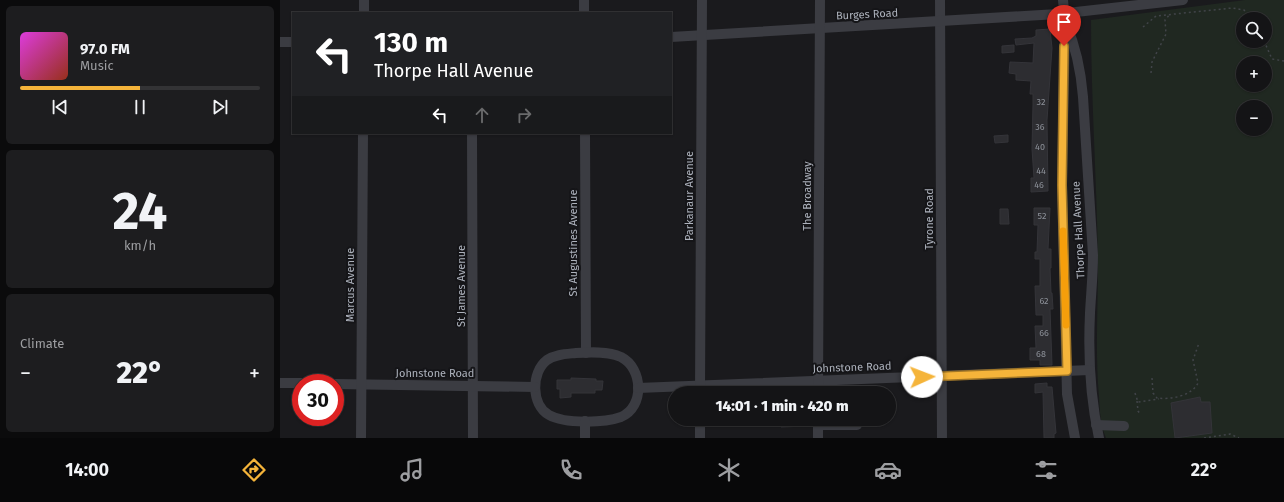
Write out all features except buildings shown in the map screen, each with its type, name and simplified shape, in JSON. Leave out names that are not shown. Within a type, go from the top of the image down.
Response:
[{"type":"street","points":[[364,0],[364,12]]},
{"type":"street","points":[[584,0],[584,12]]},
{"type":"street","name":"Parkanaur Avenue","points":[[700,386],[702,0]]},
{"type":"street","name":"The Broadway","points":[[818,386],[820,0]]},
{"type":"street","name":"Tyrone Road","points":[[940,0],[942,438]]},
{"type":"street","name":"Thorpe Hall Avenue","points":[[1063,0],[1065,18],[1062,185],[1067,394],[1075,438]]},
{"type":"street","name":"Burges Road","points":[[672,37],[940,21],[1065,18],[1183,0]]},
{"type":"street","name":"Thorpe Hall Avenue","points":[[1065,18],[1072,36],[1082,78],[1093,255],[1093,278],[1090,312],[1090,370],[1092,402],[1099,438]]},
{"type":"street","points":[[280,42],[292,42]]},
{"type":"street","name":"Marcus Avenue","points":[[361,438],[363,134]]},
{"type":"street","name":"St James Avenue","points":[[472,134],[473,438]]},
{"type":"street","name":"St Augustines Avenue","points":[[585,134],[586,353]]},
{"type":"street","points":[[586,353],[616,355],[628,362],[636,374],[638,388],[635,402],[625,415],[613,419],[585,422],[549,416],[544,412],[537,400],[535,387],[538,373],[546,361],[557,355],[586,353]]},
{"type":"street","name":"Johnstone Road","points":[[747,386],[818,380],[1090,370]]},
{"type":"street","points":[[280,383],[292,383]]},
{"type":"street","name":"Johnstone Road","points":[[344,384],[535,387]]},
{"type":"street","name":"Johnstone Road","points":[[638,388],[668,389]]},
{"type":"street","points":[[584,438],[585,422]]},
{"type":"street","points":[[1096,425],[1124,426]]},
{"type":"street","points":[[700,426],[700,438]]},
{"type":"street","points":[[818,426],[818,438]]},
{"type":"path","points":[[1143,26],[1156,16],[1170,14],[1239,8],[1246,12]]},
{"type":"path","points":[[1151,73],[1152,62],[1166,34],[1165,20],[1170,14]]},
{"type":"path","points":[[1267,48],[1272,59],[1284,61]]},
{"type":"path","points":[[1137,401],[1181,396],[1187,394],[1196,387],[1198,383],[1193,360],[1199,343]]},
{"type":"path","points":[[1152,378],[1153,393],[1157,398],[1161,398]]},
{"type":"path","points":[[1135,393],[1138,411],[1141,415]]},
{"type":"path","points":[[1204,438],[1230,434],[1239,438]]},
{"type":"shaded area","points":[[1245,0],[1284,0],[1284,438],[1106,438],[1101,418],[1097,363],[1098,263],[1091,20]]},
{"type":"slow traffic","points":[[1063,231],[1066,325]]},
{"type":"route","points":[[922,377],[1067,371],[1062,185],[1064,46]]}]
